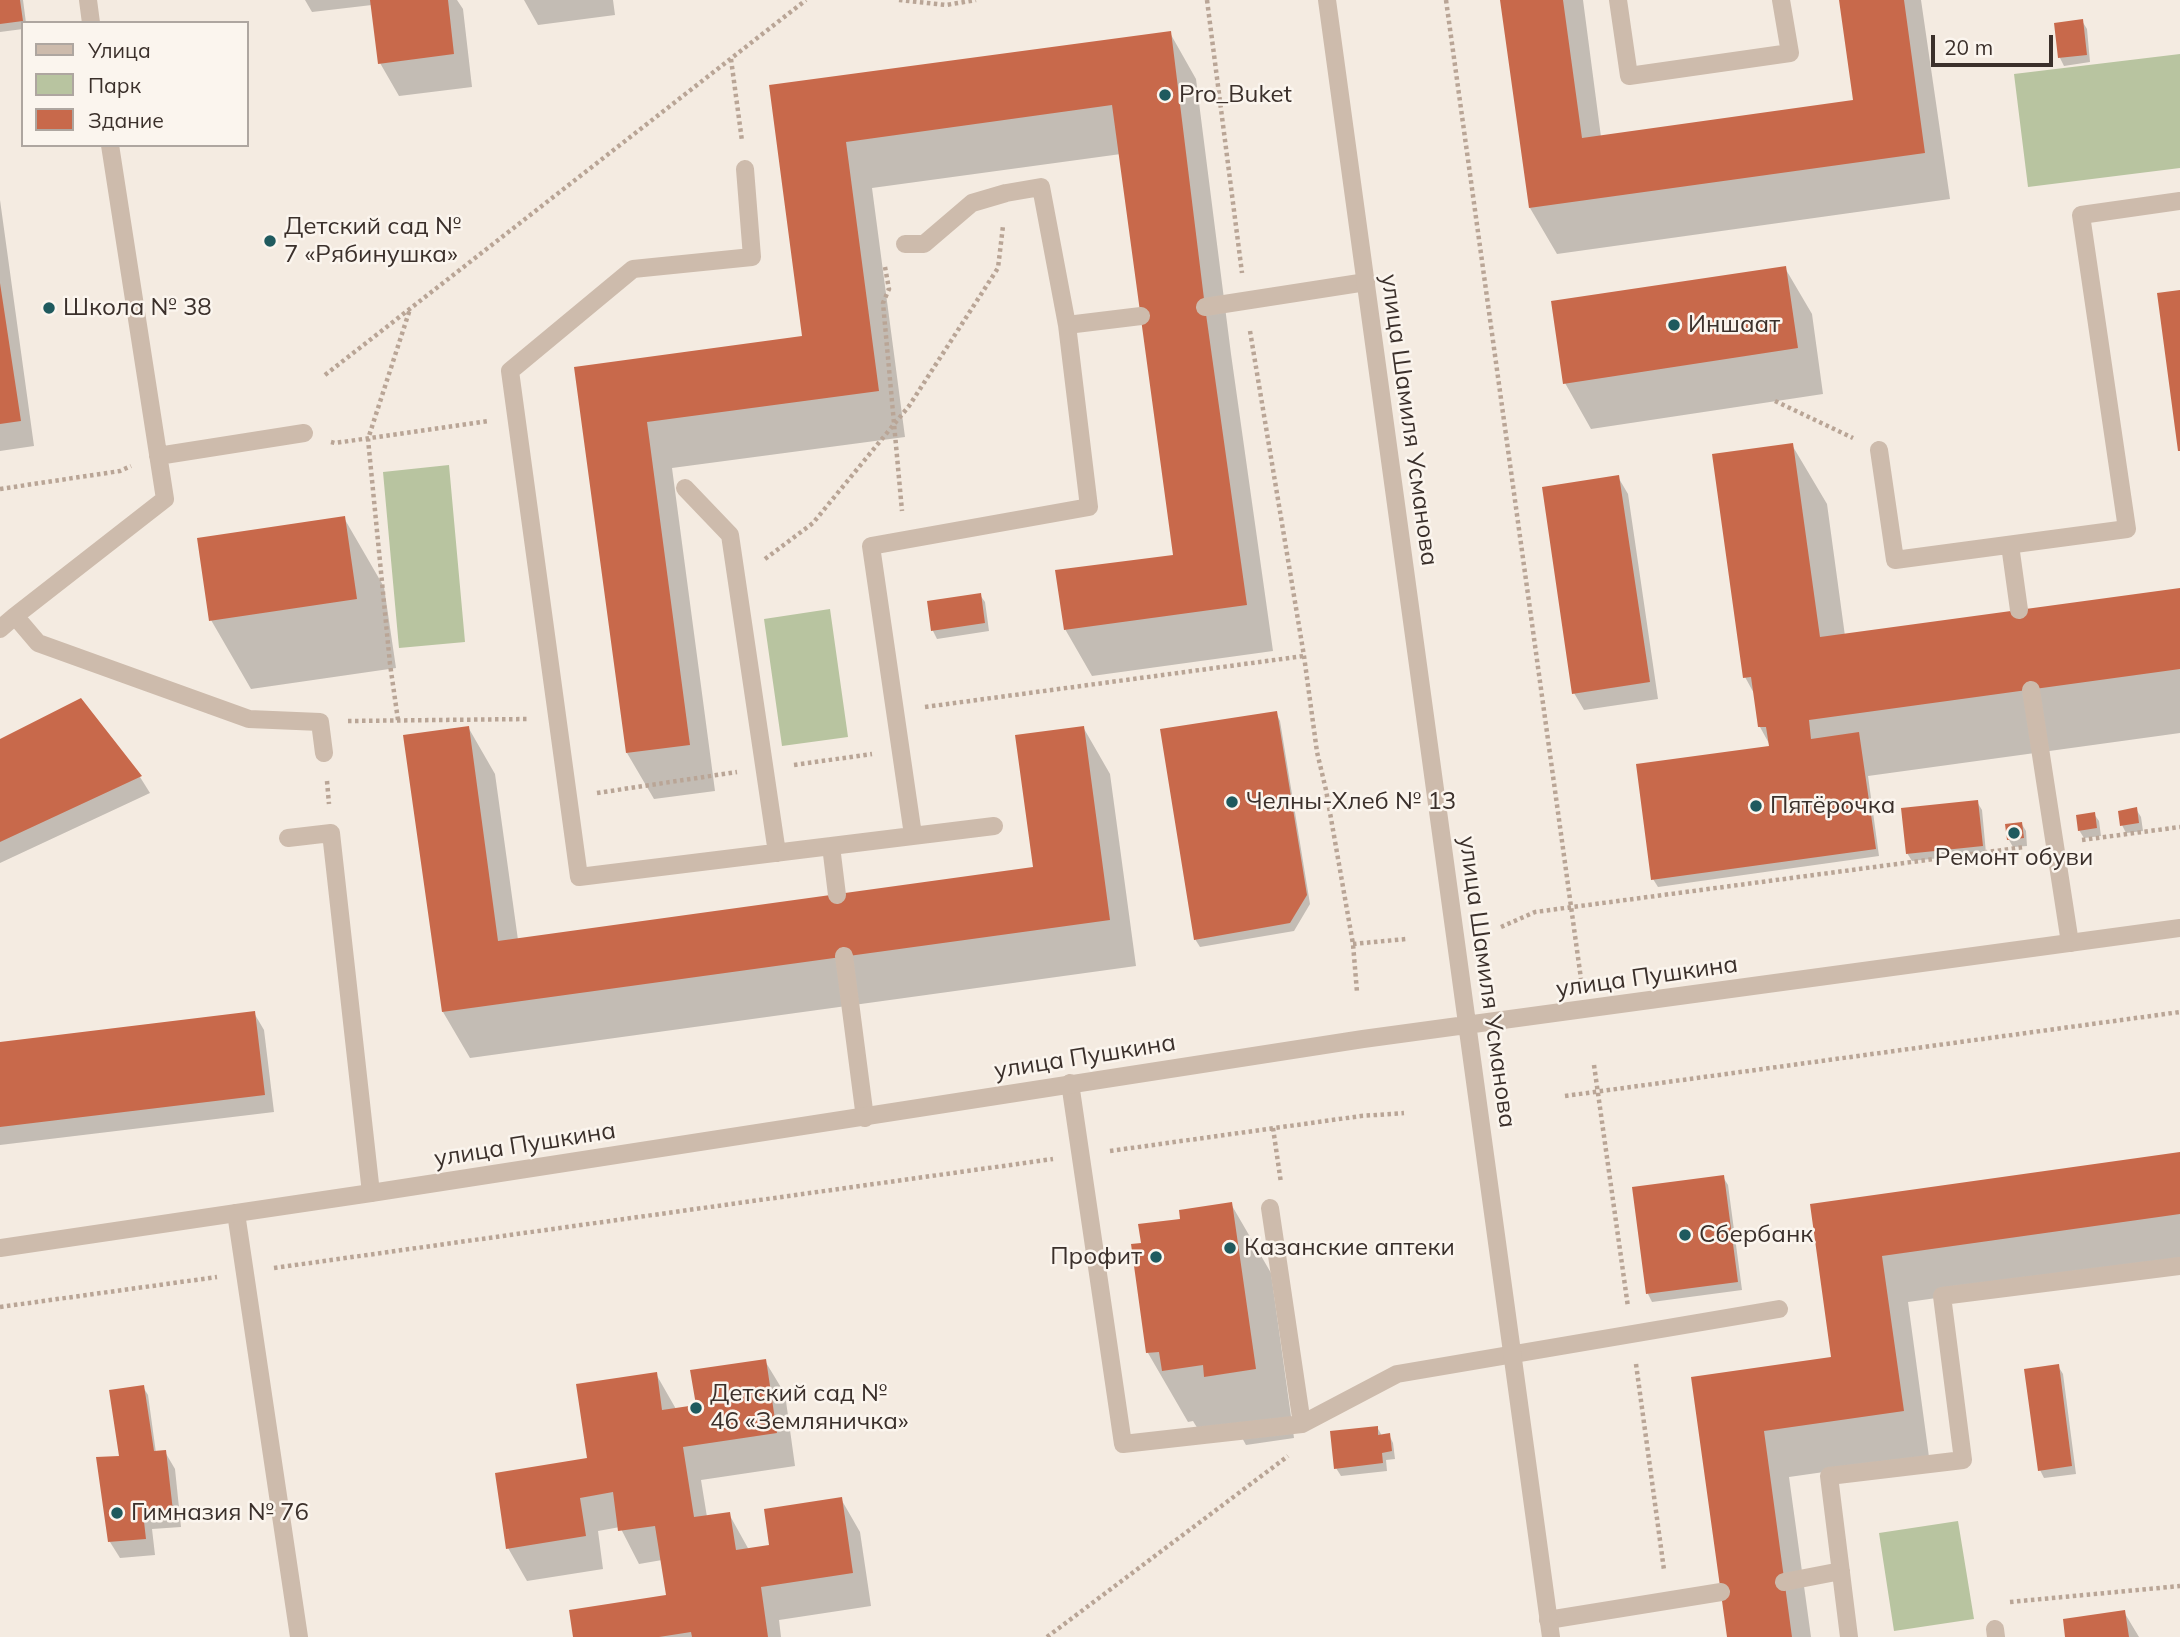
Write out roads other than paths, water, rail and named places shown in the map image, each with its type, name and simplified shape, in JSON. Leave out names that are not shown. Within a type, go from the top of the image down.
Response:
[{"type":"street","points":[[88,0],[91,21]]},
{"type":"street","name":"улица Шамиля Усманова","points":[[1327,0],[1549,1628]]},
{"type":"street","points":[[1618,0],[1629,76],[1790,53],[1781,0]]},
{"type":"street","points":[[0,629],[165,499],[110,147]]},
{"type":"street","points":[[746,169],[752,257],[633,268],[510,371],[579,877],[995,825]]},
{"type":"street","points":[[905,244],[924,244],[972,203],[1041,187],[1067,325],[1089,507],[871,546],[913,835]]},
{"type":"street","points":[[1879,450],[1895,560],[2127,529],[2081,215],[2180,201]]},
{"type":"street","points":[[1205,307],[1366,282]]},
{"type":"street","points":[[1067,325],[1141,316]]},
{"type":"street","points":[[158,456],[304,433]]},
{"type":"street","points":[[685,488],[730,536],[777,853]]},
{"type":"street","points":[[2010,545],[2019,610]]},
{"type":"street","points":[[15,616],[38,643],[249,719],[320,722],[324,753]]},
{"type":"street","points":[[2031,690],[2070,943]]},
{"type":"street","points":[[288,838],[331,833],[371,1193]]},
{"type":"street","points":[[831,846],[837,895]]},
{"type":"street","name":"улица Пушкина","points":[[0,1248],[864,1118],[1070,1083],[1363,1039],[2180,928]]},
{"type":"street","points":[[844,956],[864,1118]]},
{"type":"street","points":[[1070,1083],[1124,1444],[1302,1424],[1398,1374],[1780,1309]]},
{"type":"street","points":[[1270,1208],[1302,1424]]},
{"type":"street","points":[[236,1213],[299,1637]]},
{"type":"street","points":[[1849,1637],[1829,1476],[1962,1460],[1942,1296],[2180,1266]]},
{"type":"street","points":[[1784,1582],[1841,1571]]},
{"type":"street","points":[[1549,1628],[1721,1592]]},
{"type":"place","name":"Pro_Buket","points":[[1165,95]]},
{"type":"place","name":"Детский сад № 7 «Рябинушка»","points":[[270,241]]},
{"type":"place","name":"Школа № 38","points":[[49,308]]},
{"type":"place","name":"Иншаат","points":[[1674,325]]},
{"type":"place","name":"Челны-Хлеб № 13","points":[[1232,802]]},
{"type":"place","name":"Пятёрочка","points":[[1756,806]]},
{"type":"place","name":"Ремонт обуви","points":[[2014,833]]},
{"type":"place","name":"Сбербанк","points":[[1685,1235]]},
{"type":"place","name":"Казанские аптеки","points":[[1230,1248]]},
{"type":"place","name":"Профит","points":[[1156,1257]]},
{"type":"place","name":"Детский сад № 46 «Земляничка»","points":[[696,1408]]},
{"type":"place","name":"Гимназия № 76","points":[[117,1513]]}]
